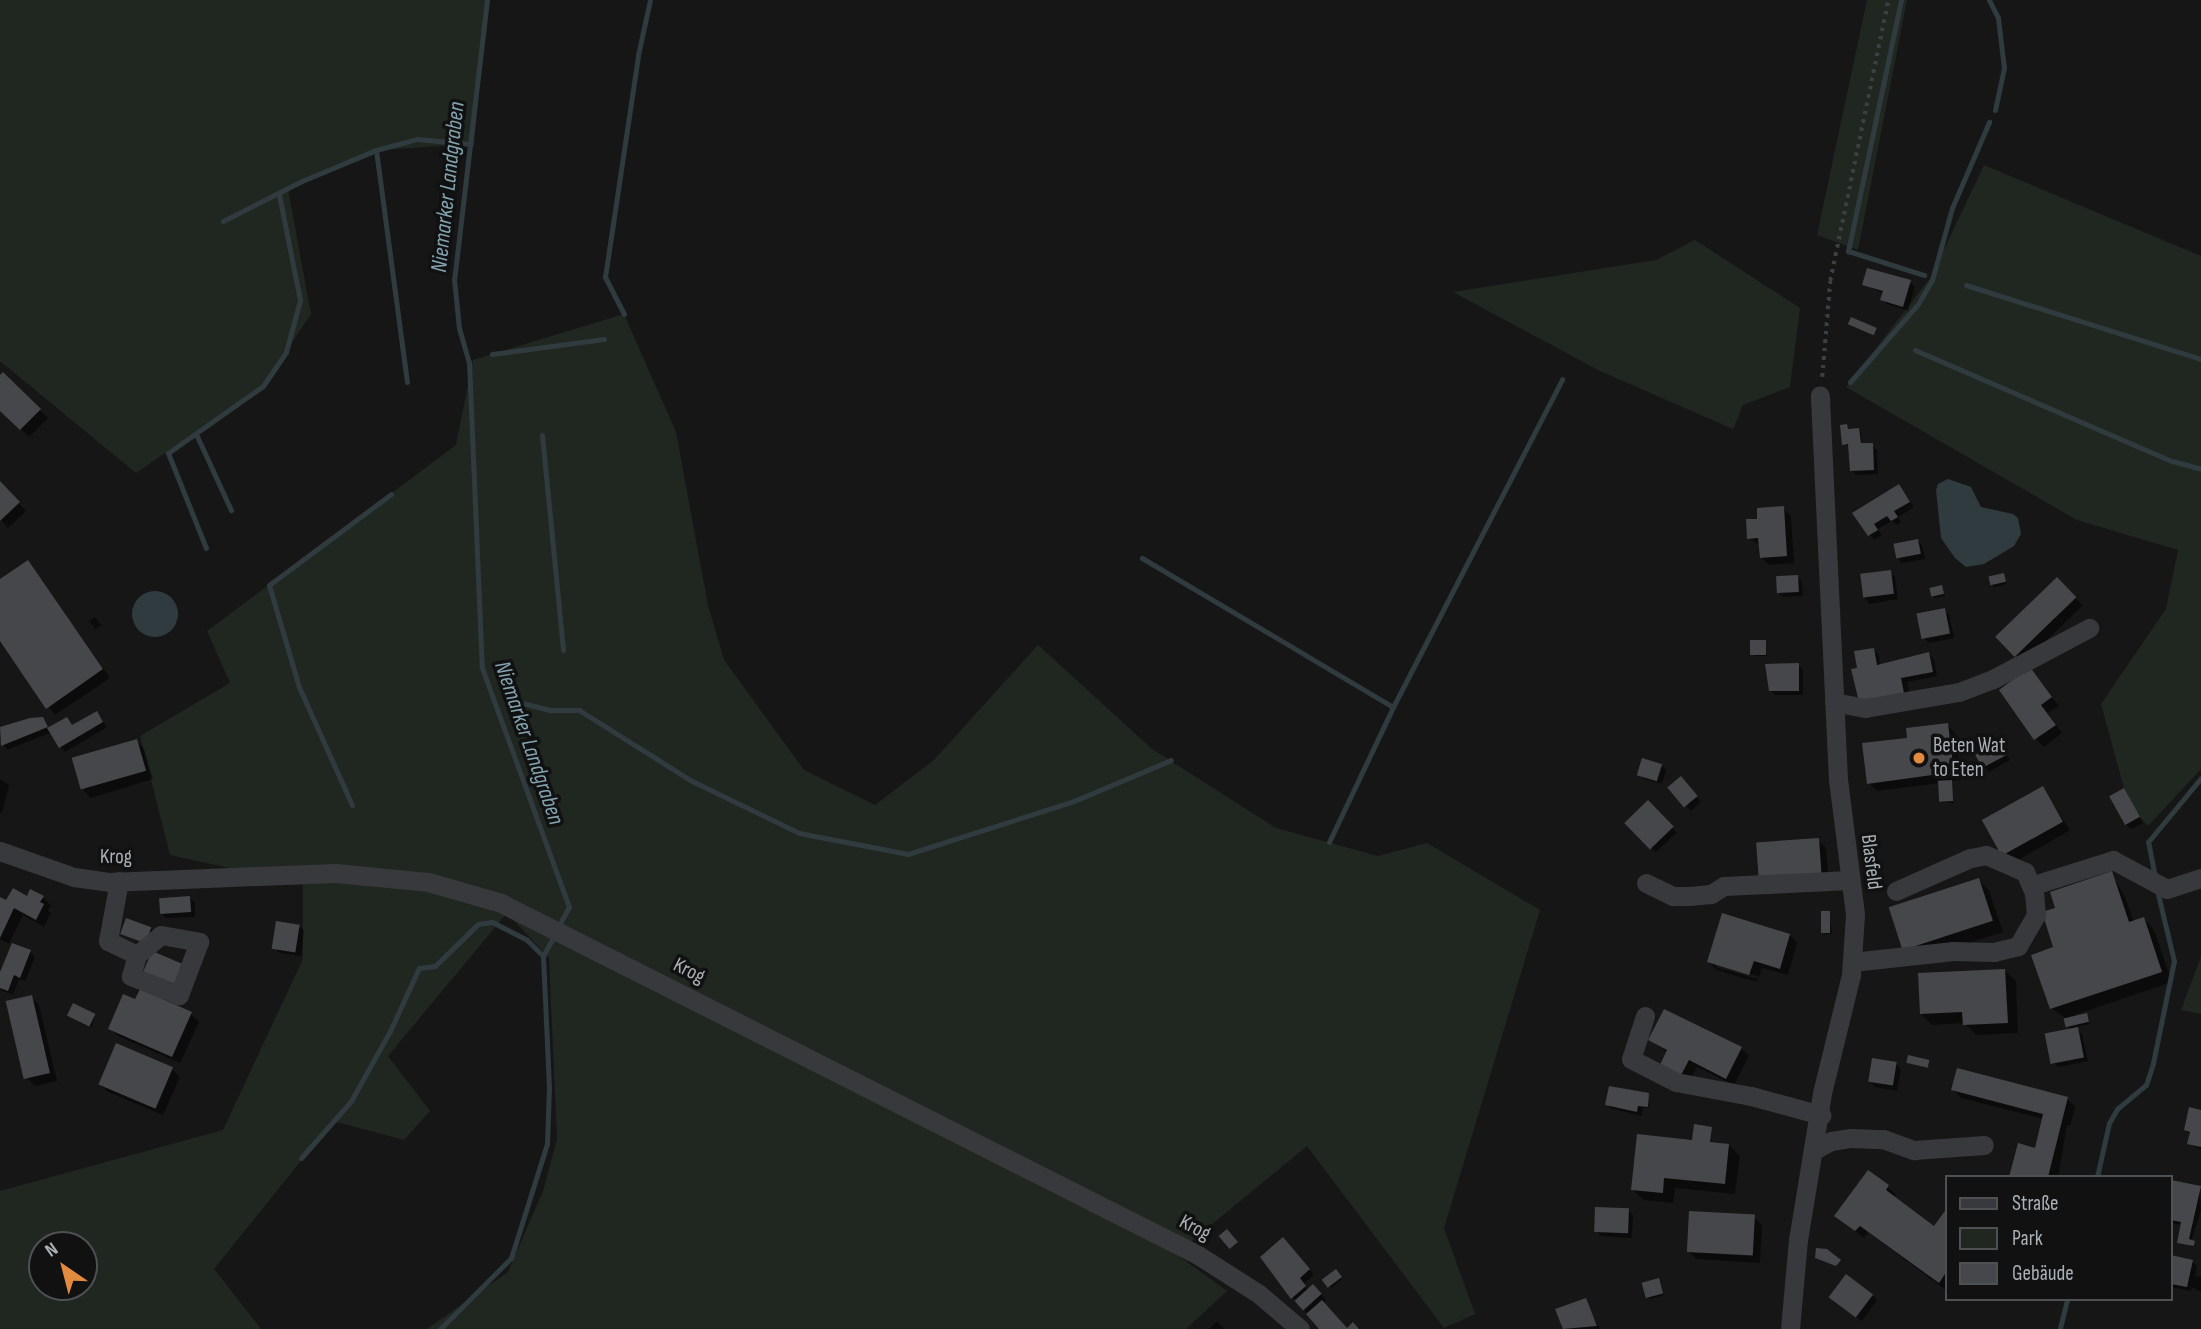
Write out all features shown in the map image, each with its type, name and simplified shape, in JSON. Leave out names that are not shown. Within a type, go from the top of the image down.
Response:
[{"type":"street","name":"Blasfeld","points":[[1790,1329],[1798,1240],[1821,1115],[1822,1093],[1852,962],[1854,914],[1838,780],[1820,395]]},
{"type":"street","points":[[1834,702],[1866,708],[1959,692],[1993,679],[2089,628]]},
{"type":"street","name":"Krog","points":[[0,851],[74,877],[119,881],[334,873],[428,882],[474,894],[554,928],[1198,1255],[1259,1294],[1300,1329]]},
{"type":"street","points":[[1852,962],[1953,951],[1994,952],[2018,946],[2036,915],[2031,886],[2025,872],[1986,855],[1970,858],[1896,891]]},
{"type":"street","points":[[2031,886],[2113,860],[2167,889],[2201,878]]},
{"type":"street","points":[[1646,883],[1673,896],[1689,897],[1711,894],[1724,886],[1850,880]]},
{"type":"street","points":[[119,881],[108,941],[137,955]]},
{"type":"street","points":[[1645,1016],[1631,1059],[1676,1082],[1751,1096],[1821,1115]]},
{"type":"street","points":[[1814,1150],[1831,1141],[1850,1138],[1884,1139],[1914,1150],[1984,1145]]},
{"type":"path","points":[[1820,395],[1830,281],[1888,0]]},
{"type":"green space","points":[[0,0],[488,0],[474,144],[379,150],[288,189],[311,314],[263,386],[136,473],[0,361]]},
{"type":"green space","points":[[1867,0],[1907,0],[1858,250],[1817,235]]},
{"type":"green space","points":[[1984,165],[2201,256],[2201,769],[2148,826],[2124,788],[2101,704],[2166,609],[2178,550],[2077,520],[1846,387],[1931,277]]},
{"type":"green space","points":[[1695,240],[1800,308],[1790,387],[1743,405],[1733,429],[1600,371],[1453,292],[1656,260]]},
{"type":"green space","points":[[624,314],[676,432],[708,605],[724,660],[804,770],[875,805],[934,760],[1038,645],[1152,749],[1276,828],[1378,856],[1427,843],[1540,910],[1444,1228],[1475,1314],[1444,1328],[1307,1146],[1176,1254],[1227,1291],[1186,1329],[427,1329],[508,1272],[543,1191],[557,1139],[549,958],[507,913],[388,1056],[430,1111],[404,1140],[333,1121],[214,1269],[261,1329],[0,1329],[0,1191],[223,1130],[303,959],[303,884],[170,855],[140,736],[230,683],[207,631],[456,445],[473,360]]},
{"type":"green space","points":[[2201,957],[2201,1014],[2181,1010]]},
{"type":"shaded area","points":[[1948,479],[1971,487],[1981,507],[2013,514],[2018,518],[2021,534],[2014,546],[1984,564],[1966,567],[1955,558],[1941,538],[1936,490],[1938,484]]},
{"type":"shaded area","points":[[155,591],[171,598],[178,614],[171,630],[155,637],[139,630],[132,614],[139,598]]},
{"type":"building","points":[[1867,268],[1911,280],[1903,307],[1880,300],[1883,291],[1862,285]]},
{"type":"building","points":[[1851,317],[1877,328],[1874,335],[1848,324]]},
{"type":"building","points":[[3,372],[41,409],[20,430],[0,411],[0,375]]},
{"type":"building","points":[[1847,424],[1848,429],[1859,428],[1861,443],[1873,443],[1874,470],[1850,471],[1848,444],[1842,445],[1840,425]]},
{"type":"building","points":[[0,481],[20,502],[0,521]]},
{"type":"building","points":[[1899,484],[1910,502],[1894,511],[1898,517],[1891,521],[1887,516],[1874,524],[1878,530],[1868,536],[1852,513]]},
{"type":"building","points":[[1784,506],[1787,556],[1760,558],[1758,538],[1747,539],[1746,519],[1757,519],[1757,508]]},
{"type":"building","points":[[1918,539],[1921,554],[1896,558],[1893,544]]},
{"type":"building","points":[[28,560],[103,669],[46,709],[0,641],[0,579]]},
{"type":"building","points":[[1891,570],[1894,594],[1863,598],[1860,574]]},
{"type":"building","points":[[2004,573],[2006,582],[1990,585],[1988,577]]},
{"type":"building","points":[[1798,575],[1799,592],[1777,593],[1776,576]]},
{"type":"building","points":[[2057,577],[2076,597],[2015,657],[1995,637]]},
{"type":"building","points":[[1942,585],[1944,594],[1931,597],[1929,588]]},
{"type":"building","points":[[1945,608],[1950,634],[1921,639],[1917,614]]},
{"type":"building","points":[[1750,640],[1766,640],[1766,655],[1750,655]]},
{"type":"building","points":[[1874,648],[1877,665],[1929,652],[1933,672],[1901,678],[1905,698],[1860,706],[1851,669],[1857,668],[1854,651]]},
{"type":"building","points":[[1799,663],[1799,691],[1769,691],[1765,664]]},
{"type":"building","points":[[2030,667],[2052,697],[2041,705],[2056,725],[2034,740],[1999,690]]},
{"type":"building","points":[[97,711],[103,722],[59,748],[47,728],[67,717],[72,725]]},
{"type":"building","points":[[43,717],[48,727],[1,746],[0,727]]},
{"type":"building","points":[[1948,723],[1954,772],[1867,784],[1862,743],[1907,738],[1906,728]]},
{"type":"building","points":[[137,739],[146,771],[81,789],[72,758]]},
{"type":"building","points":[[1999,742],[2006,755],[1982,768],[1975,755]]},
{"type":"building","points":[[1642,758],[1662,764],[1657,781],[1637,775]]},
{"type":"building","points":[[1681,776],[1698,796],[1684,807],[1667,788]]},
{"type":"building","points":[[1952,780],[1953,801],[1939,802],[1938,781]]},
{"type":"building","points":[[2043,786],[2063,822],[2002,856],[1982,820]]},
{"type":"building","points":[[2124,788],[2140,817],[2125,825],[2109,796]]},
{"type":"building","points":[[1648,800],[1674,827],[1650,850],[1624,823]]},
{"type":"building","points":[[1819,838],[1822,877],[1759,881],[1756,842]]},
{"type":"building","points":[[2112,871],[2129,922],[2144,917],[2162,972],[2050,1009],[2031,955],[2053,947],[2042,912],[2055,908],[2050,892]]},
{"type":"building","points":[[1979,878],[1993,921],[1903,950],[1889,907]]},
{"type":"building","points":[[13,888],[27,896],[30,889],[44,896],[40,902],[44,904],[36,920],[14,908],[0,938],[0,897],[6,900]]},
{"type":"building","points":[[190,896],[191,912],[160,914],[159,898]]},
{"type":"building","points":[[1821,911],[1830,911],[1830,933],[1821,933]]},
{"type":"building","points":[[1722,913],[1790,934],[1780,969],[1754,961],[1749,975],[1707,962]]},
{"type":"building","points":[[126,918],[151,927],[146,943],[120,934]]},
{"type":"building","points":[[276,921],[300,925],[295,952],[272,949]]},
{"type":"building","points":[[12,943],[31,950],[20,978],[14,975],[8,991],[0,988],[0,972]]},
{"type":"building","points":[[152,951],[183,964],[173,989],[141,976]]},
{"type":"building","points":[[2005,969],[2008,1023],[1963,1025],[1962,1012],[1920,1014],[1918,973]]},
{"type":"building","points":[[140,989],[192,1012],[172,1057],[108,1029],[123,994],[135,999]]},
{"type":"building","points":[[32,995],[50,1073],[24,1079],[6,1001]]},
{"type":"building","points":[[73,1003],[95,1014],[89,1027],[67,1016]]},
{"type":"building","points":[[1664,1009],[1742,1047],[1726,1079],[1689,1060],[1680,1077],[1659,1067],[1667,1050],[1648,1040]]},
{"type":"building","points":[[2087,1013],[2089,1022],[2066,1027],[2064,1018]]},
{"type":"building","points":[[2078,1027],[2084,1057],[2051,1064],[2045,1033]]},
{"type":"building","points":[[116,1043],[173,1067],[155,1109],[98,1084]]},
{"type":"building","points":[[1908,1055],[1929,1060],[1928,1068],[1906,1063]]},
{"type":"building","points":[[1872,1058],[1897,1062],[1893,1086],[1868,1082]]},
{"type":"building","points":[[1957,1068],[2068,1097],[2048,1175],[2010,1175],[2018,1143],[2035,1148],[2043,1114],[1951,1090]]},
{"type":"building","points":[[1609,1086],[1649,1093],[1648,1107],[1638,1106],[1637,1112],[1605,1105]]},
{"type":"building","points":[[2189,1107],[2201,1110],[2201,1147],[2187,1144],[2190,1132],[2184,1130]]},
{"type":"building","points":[[1694,1124],[1712,1127],[1710,1142],[1729,1144],[1725,1184],[1664,1178],[1663,1193],[1631,1190],[1637,1134],[1692,1140]]},
{"type":"building","points":[[1868,1170],[1889,1185],[1886,1190],[1934,1226],[1946,1209],[1946,1272],[1939,1283],[1860,1226],[1855,1231],[1834,1216]]},
{"type":"building","points":[[2173,1180],[2201,1186],[2189,1239],[2195,1241],[2194,1246],[2177,1243],[2181,1222],[2173,1220]]},
{"type":"building","points":[[1595,1207],[1629,1208],[1628,1233],[1594,1232]]},
{"type":"building","points":[[1689,1211],[1755,1214],[1753,1255],[1687,1252]]},
{"type":"building","points":[[1227,1229],[1238,1242],[1230,1249],[1219,1236]]},
{"type":"building","points":[[1283,1237],[1310,1269],[1300,1278],[1306,1286],[1291,1299],[1260,1257]]},
{"type":"building","points":[[1816,1248],[1827,1249],[1841,1260],[1836,1266],[1815,1258]]},
{"type":"building","points":[[2173,1255],[2193,1260],[2187,1287],[2173,1284]]},
{"type":"building","points":[[1336,1269],[1342,1277],[1328,1288],[1322,1280]]},
{"type":"building","points":[[1846,1274],[1873,1294],[1856,1318],[1829,1297]]},
{"type":"building","points":[[1659,1278],[1663,1293],[1646,1298],[1642,1283]]},
{"type":"building","points":[[1313,1284],[1322,1294],[1303,1310],[1294,1301]]},
{"type":"building","points":[[1586,1298],[1597,1326],[1563,1329],[1555,1309]]},
{"type":"building","points":[[1322,1300],[1347,1328],[1353,1322],[1359,1329],[1319,1329],[1306,1314]]},
{"type":"waterway","name":"Niemarker Landgraben","points":[[487,0],[454,279],[459,328],[469,362],[482,668],[569,907],[558,927]]},
{"type":"waterway","points":[[624,314],[605,277],[638,55],[650,0]]},
{"type":"waterway","points":[[1901,0],[1848,251],[1924,275]]},
{"type":"waterway","points":[[1989,0],[1998,18],[2004,68],[1995,110]]},
{"type":"waterway","points":[[1850,382],[1918,304],[1932,280],[1952,208],[1989,122]]},
{"type":"waterway","points":[[223,221],[302,181],[376,150],[417,139],[471,144]]},
{"type":"waterway","points":[[376,150],[407,382]]},
{"type":"waterway","points":[[206,548],[168,453],[263,386],[286,352],[300,300],[279,195]]},
{"type":"waterway","points":[[1966,285],[2201,359]]},
{"type":"waterway","points":[[492,354],[604,339]]},
{"type":"waterway","points":[[1915,350],[2172,461],[2201,469]]},
{"type":"waterway","points":[[1142,558],[1393,707],[1562,379]]},
{"type":"waterway","points":[[196,434],[231,510]]},
{"type":"waterway","points":[[542,435],[563,650]]},
{"type":"waterway","points":[[352,805],[299,687],[269,585],[391,494]]},
{"type":"waterway","points":[[522,703],[551,710],[579,710],[690,780],[799,833],[908,854],[1074,801],[1171,760]]},
{"type":"waterway","points":[[1329,842],[1393,707]]},
{"type":"waterway","points":[[2155,877],[2148,842],[2201,778]]},
{"type":"waterway","points":[[2097,1175],[2109,1123],[2117,1109],[2146,1085],[2153,1063],[2174,961],[2157,890]]},
{"type":"waterway","points":[[301,1158],[351,1101],[390,1031],[419,968],[435,966],[478,924],[492,922],[527,940],[543,956]]},
{"type":"waterway","name":"Niemarker Landgraben","points":[[440,1329],[511,1258],[547,1144],[549,1088],[543,956],[554,936]]},
{"type":"waterway","points":[[2060,1328],[2067,1301]]},
{"type":"place","name":"Beten Wat to Eten","points":[[1919,758]]}]
